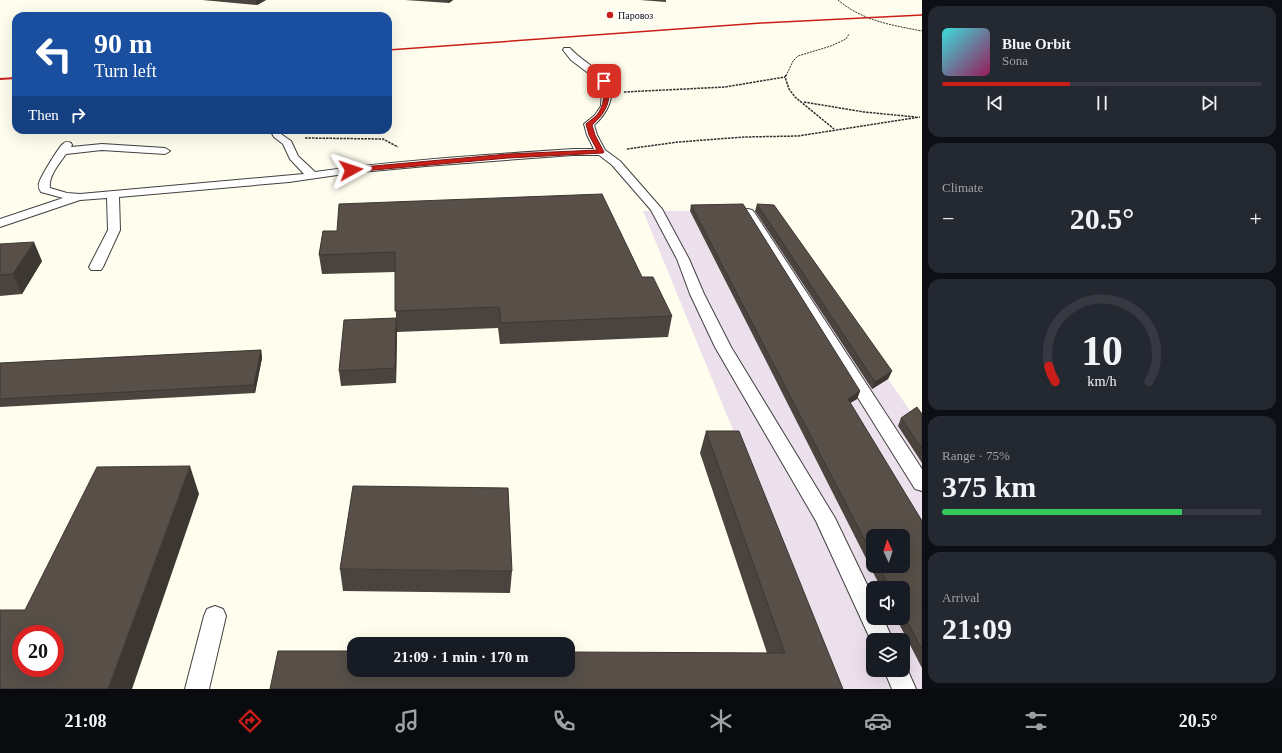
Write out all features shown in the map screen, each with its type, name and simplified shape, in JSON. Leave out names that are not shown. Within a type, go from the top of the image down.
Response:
[{"type":"lane","points":[[567,50],[574,58],[604,81],[606,92],[605,106],[598,117],[589,124],[592,135],[601,152],[616,163],[656,209],[684,259],[697,294],[723,347],[825,518],[879,633]]},
{"type":"lane","points":[[277,134],[288,143],[288,152],[313,176]]},
{"type":"lane","points":[[165,151],[102,147],[65,148],[44,184],[45,190],[67,196],[80,197],[113,195],[313,176],[351,170],[426,163],[566,152],[601,152]]},
{"type":"lane","points":[[96,267],[114,230],[113,195]]},
{"type":"lane","points":[[0,222],[80,197]]},
{"type":"lane","points":[[748,212],[922,484]]},
{"type":"lane","points":[[197,689],[215,616]]},
{"type":"lane","points":[[899,677],[904,689]]},
{"type":"path","points":[[838,0],[844,6],[869,20],[922,31]]},
{"type":"path","points":[[835,130],[803,102],[795,97],[789,89],[785,77],[793,61],[798,56],[831,46],[846,39],[849,34]]},
{"type":"path","points":[[606,92],[700,89],[767,82],[785,77]]},
{"type":"path","points":[[803,102],[864,112],[921,117]]},
{"type":"path","points":[[601,152],[678,142],[745,137],[798,136],[921,117]]},
{"type":"path","points":[[282,139],[383,139],[426,163]]},
{"type":"shaded area","points":[[643,211],[772,211],[922,428],[922,689],[780,689],[732,453],[733,430]]},
{"type":"building","points":[[602,194],[642,277],[653,277],[672,316],[501,323],[499,307],[395,311],[395,252],[319,255],[323,231],[337,231],[339,204]]},
{"type":"building","points":[[743,204],[860,391],[848,399],[922,521],[922,650],[909,625],[910,581],[886,581],[882,573],[910,573],[910,529],[866,529],[866,542],[691,205]]},
{"type":"building","points":[[757,204],[774,205],[892,371],[875,382]]},
{"type":"building","points":[[34,242],[13,274],[0,275],[0,244]]},
{"type":"building","points":[[396,318],[395,368],[339,371],[344,320]]},
{"type":"building","points":[[261,350],[254,385],[0,399],[0,363]]},
{"type":"building","points":[[917,407],[922,414],[922,449],[901,418]]},
{"type":"building","points":[[706,431],[739,431],[843,689],[270,689],[278,651],[347,651],[347,677],[575,677],[575,652],[785,653]]},
{"type":"building","points":[[190,466],[108,689],[0,689],[0,610],[25,610],[97,467]]},
{"type":"building","points":[[353,486],[508,488],[512,571],[340,569]]},
{"type":"railway","points":[[392,50],[761,23],[922,15]]},
{"type":"railway","points":[[0,79],[12,78]]},
{"type":"place","name":"Паровоз","points":[[610,15]]},
{"type":"route","points":[[351,170],[508,156],[573,152],[601,152],[592,135],[589,124],[598,117],[605,106],[606,88],[604,81]]}]
